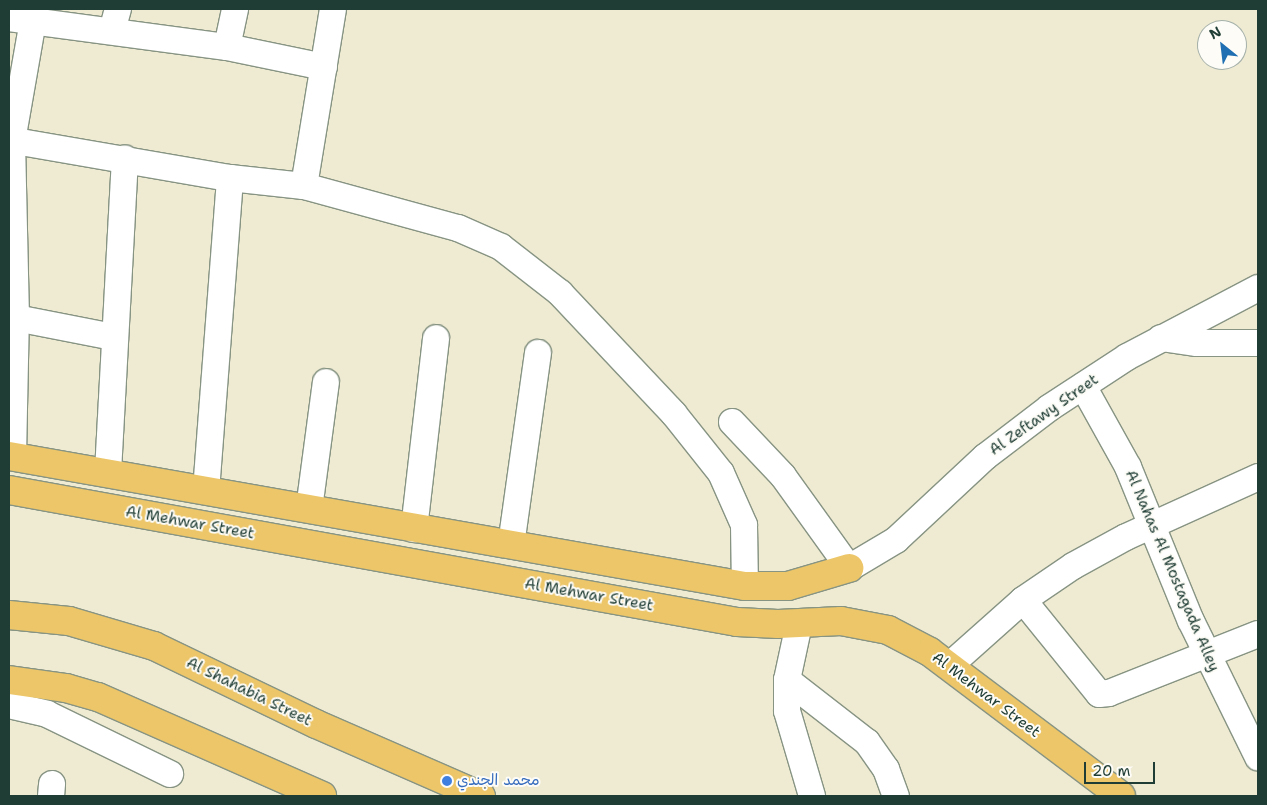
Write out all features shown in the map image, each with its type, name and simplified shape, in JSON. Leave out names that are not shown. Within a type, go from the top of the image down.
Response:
[{"type":"main road","points":[[11,456],[745,586],[788,586],[849,568]]},
{"type":"main road","name":"Al Mehwar Street","points":[[9,490],[737,622],[799,624],[841,621],[888,630],[910,640],[948,666],[1109,793]]},
{"type":"main road","points":[[511,581],[515,545]]},
{"type":"main road","name":"Al Shahabia Street","points":[[9,615],[69,621],[154,646],[316,724],[482,796]]},
{"type":"main road","points":[[9,680],[66,688],[98,697],[310,794]]},
{"type":"street","points":[[227,47],[236,9]]},
{"type":"street","points":[[304,186],[333,9]]},
{"type":"street","points":[[11,456],[16,318],[10,140],[25,15],[115,20],[227,47],[324,67]]},
{"type":"street","points":[[10,140],[125,158],[230,178],[304,186],[458,228],[501,247],[560,293],[674,414],[721,473],[744,525],[745,586]]},
{"type":"street","points":[[108,472],[113,337],[125,158]]},
{"type":"street","points":[[206,491],[230,178]]},
{"type":"street","name":"Al Zeftawy Street","points":[[849,568],[896,540],[985,457],[1083,386],[1161,338],[1258,288]]},
{"type":"street","points":[[16,318],[113,337]]},
{"type":"street","points":[[414,528],[436,338]]},
{"type":"street","points":[[1161,338],[1197,343],[1258,343]]},
{"type":"street","points":[[515,545],[538,353]]},
{"type":"street","points":[[309,509],[326,382]]},
{"type":"street","name":"Al Nahas Al Mostagada Alley","points":[[1083,386],[1114,439],[1153,524],[1206,653],[1258,757]]},
{"type":"street","points":[[732,422],[783,476],[849,568]]},
{"type":"street","points":[[948,666],[1023,600],[1073,566],[1153,524],[1194,508],[1258,477]]},
{"type":"street","points":[[1023,600],[1100,694],[1109,693],[1258,634]]},
{"type":"street","points":[[799,624],[787,680],[790,726],[812,796]]},
{"type":"street","points":[[787,680],[867,742],[886,769],[896,796]]},
{"type":"street","points":[[9,705],[47,714],[170,774]]},
{"type":"place","name":"محمد الجندي","points":[[447,781]]}]
